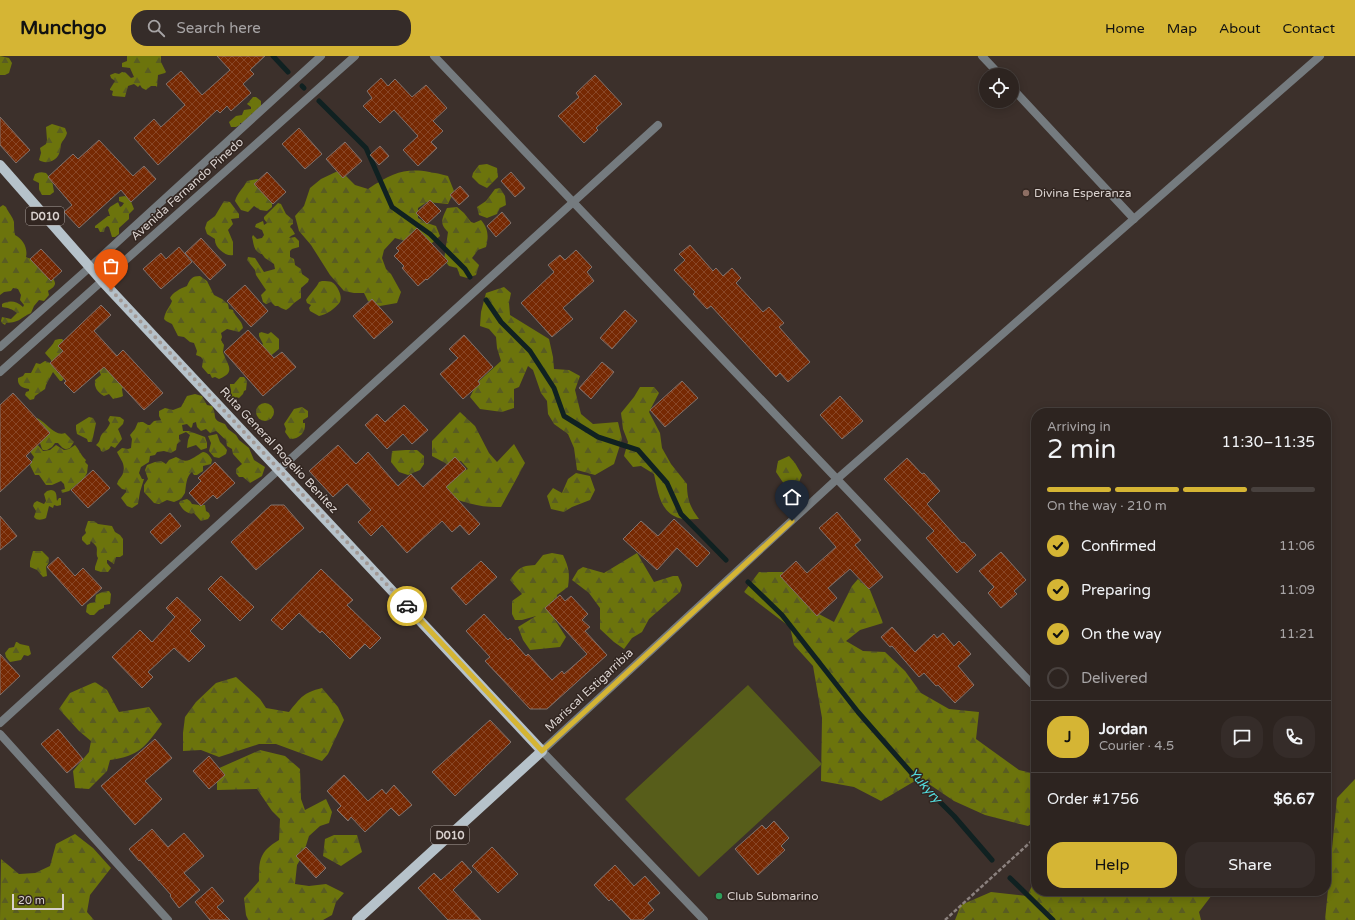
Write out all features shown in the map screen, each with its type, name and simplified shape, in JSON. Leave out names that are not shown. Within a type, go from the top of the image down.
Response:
[{"type":"main road","name":"Ruta General Rogelio Benítez","points":[[0,165],[102,281],[542,751]]},
{"type":"main road","name":"Mariscal Estigarribia","points":[[357,920],[542,751]]},
{"type":"street","name":"Avenida Fernando Pinedo","points":[[0,347],[321,56]]},
{"type":"street","name":"Avenida Fernando Pinedo","points":[[0,372],[355,56]]},
{"type":"street","points":[[434,56],[1031,683]]},
{"type":"street","points":[[982,56],[993,68]]},
{"type":"street","name":"Mariscal Estigarribia","points":[[542,751],[837,479],[1320,56]]},
{"type":"street","points":[[1019,96],[1134,219]]},
{"type":"street","points":[[0,723],[658,125]]},
{"type":"street","points":[[0,734],[168,920]]},
{"type":"street","points":[[542,751],[704,920]]},
{"type":"path","points":[[945,920],[1031,842]]},
{"type":"green space","points":[[0,56],[9,58],[12,63],[9,73],[5,75],[0,75]]},
{"type":"green space","points":[[127,56],[161,56],[161,62],[166,72],[158,75],[157,87],[151,86],[146,90],[140,85],[138,87],[134,84],[128,86],[125,97],[112,95],[113,91],[110,89],[115,81],[110,75],[125,72],[131,78],[134,77],[130,68],[122,67],[122,63],[127,61]]},
{"type":"green space","points":[[253,97],[256,97],[261,101],[261,109],[251,114],[251,116],[240,123],[240,125],[231,127],[229,122],[236,116],[242,115],[244,110],[251,109],[251,107],[247,104]]},
{"type":"green space","points":[[52,124],[65,128],[67,133],[66,137],[61,143],[60,151],[57,157],[54,160],[45,162],[39,160],[41,153],[40,148],[46,144],[46,127]]},
{"type":"green space","points":[[487,164],[497,168],[498,177],[487,188],[479,184],[472,177],[479,165]]},
{"type":"green space","points":[[340,170],[355,185],[368,189],[389,177],[406,171],[424,171],[448,176],[454,191],[448,204],[427,202],[418,208],[418,218],[436,226],[440,236],[432,243],[424,247],[395,238],[384,250],[382,258],[386,269],[391,274],[401,292],[397,303],[380,306],[368,301],[364,293],[344,291],[330,275],[311,245],[299,231],[295,216],[304,206],[310,188],[321,179]]},
{"type":"green space","points":[[40,172],[46,173],[52,180],[54,192],[50,195],[42,195],[39,190],[39,183],[33,180],[35,174]]},
{"type":"green space","points":[[257,179],[260,180],[272,203],[272,207],[267,211],[260,210],[254,206],[248,212],[241,210],[235,201],[237,196],[247,181]]},
{"type":"green space","points":[[500,188],[505,196],[506,205],[500,208],[497,214],[487,218],[479,215],[477,207],[486,201],[495,189]]},
{"type":"green space","points":[[125,196],[130,199],[134,209],[129,214],[129,219],[119,228],[119,234],[112,237],[109,227],[107,226],[104,232],[100,232],[98,228],[95,228],[95,226],[110,216],[108,210],[110,207],[118,202],[120,207],[122,206],[124,203],[119,201],[119,197]]},
{"type":"green space","points":[[224,201],[230,202],[239,214],[239,218],[231,219],[233,224],[228,230],[233,242],[233,255],[221,251],[216,245],[215,239],[207,234],[205,228],[207,222],[215,216]]},
{"type":"green space","points":[[278,203],[281,204],[286,214],[293,220],[293,224],[290,227],[295,234],[289,238],[295,237],[299,241],[299,247],[290,251],[290,257],[294,259],[295,265],[301,269],[302,274],[309,279],[308,282],[301,288],[301,298],[286,310],[275,306],[271,302],[266,304],[263,302],[261,295],[266,290],[256,275],[255,270],[247,260],[248,257],[255,258],[264,272],[275,269],[274,264],[255,249],[252,237],[253,235],[257,239],[262,238],[264,235],[262,230],[255,227],[256,224],[263,221],[264,225],[267,223],[264,217]]},
{"type":"green space","points":[[3,205],[6,207],[14,222],[15,235],[24,244],[26,257],[35,260],[44,267],[55,281],[53,287],[48,291],[49,295],[44,301],[39,300],[31,313],[18,321],[6,323],[5,325],[1,321],[2,317],[11,319],[17,313],[2,307],[2,304],[15,302],[23,307],[24,305],[20,300],[21,295],[18,289],[13,288],[11,291],[4,292],[0,295],[0,207]]},
{"type":"green space","points":[[457,207],[471,222],[474,223],[481,220],[487,232],[486,247],[478,250],[472,258],[479,265],[476,275],[467,278],[460,276],[457,268],[449,266],[444,260],[448,232],[443,226],[442,221],[447,208]]},
{"type":"green space","points":[[200,276],[207,281],[214,295],[222,299],[228,304],[229,309],[233,310],[243,328],[239,332],[227,329],[221,333],[221,340],[224,345],[223,352],[229,371],[228,374],[219,379],[215,377],[212,378],[210,374],[208,374],[202,367],[203,360],[201,357],[196,355],[197,351],[194,343],[190,342],[184,337],[178,336],[172,324],[164,319],[172,301],[170,298],[171,296],[187,286],[192,278]]},
{"type":"green space","points":[[330,281],[334,283],[338,288],[341,300],[333,309],[319,316],[310,311],[309,308],[311,305],[307,303],[306,300],[319,282]]},
{"type":"green space","points":[[504,287],[511,293],[509,303],[510,315],[549,339],[554,369],[569,370],[580,376],[575,390],[581,414],[593,424],[618,422],[622,439],[614,464],[595,475],[577,470],[574,448],[568,434],[554,424],[548,414],[547,401],[541,393],[533,370],[528,366],[519,387],[514,389],[514,408],[502,412],[480,409],[470,397],[477,383],[501,361],[497,348],[496,337],[489,329],[480,326],[481,312],[486,293]]},
{"type":"green space","points":[[261,332],[268,334],[271,332],[279,339],[279,349],[268,358],[261,346],[263,344],[259,333]]},
{"type":"green space","points":[[62,339],[65,342],[65,377],[62,381],[60,381],[53,372],[45,389],[35,396],[34,399],[30,400],[25,395],[29,389],[19,385],[18,378],[23,376],[25,373],[31,373],[36,363],[40,364],[45,361],[51,363],[51,360],[45,353],[55,340]]},
{"type":"green space","points":[[105,363],[124,386],[122,389],[123,396],[113,399],[109,394],[104,396],[96,389],[95,380],[101,375],[98,368]]},
{"type":"green space","points":[[240,377],[244,377],[247,381],[246,390],[239,398],[236,397],[231,399],[230,384],[234,384]]},
{"type":"green space","points":[[640,387],[654,387],[659,393],[649,412],[660,433],[662,448],[671,464],[687,484],[690,503],[693,511],[699,519],[683,519],[675,517],[669,513],[661,502],[654,474],[641,466],[633,467],[624,456],[628,442],[623,429],[621,413]]},
{"type":"green space","points":[[195,394],[202,396],[207,405],[212,406],[217,421],[225,424],[239,440],[249,448],[254,460],[265,467],[262,476],[250,483],[243,477],[239,477],[236,473],[236,469],[242,464],[233,454],[232,449],[227,446],[226,440],[216,431],[210,433],[206,429],[201,431],[197,427],[196,422],[193,423],[191,428],[187,424],[182,425],[183,431],[189,431],[205,437],[207,448],[201,450],[196,445],[187,448],[190,435],[186,432],[179,435],[179,439],[181,441],[177,444],[176,450],[171,453],[164,451],[157,452],[155,455],[150,456],[149,462],[141,467],[139,473],[142,479],[144,479],[138,504],[132,508],[127,506],[121,498],[126,490],[122,489],[117,484],[124,467],[117,452],[122,448],[131,448],[132,439],[130,435],[138,422],[143,422],[150,425],[154,421],[161,420],[159,411],[165,408],[173,410],[181,407],[187,396]]},
{"type":"green space","points":[[265,403],[271,406],[274,412],[271,418],[265,421],[259,418],[256,412],[259,406]]},
{"type":"green space","points":[[302,407],[308,411],[308,417],[303,420],[303,423],[305,423],[304,430],[299,437],[290,439],[285,432],[286,429],[284,424],[294,409]]},
{"type":"green space","points":[[460,412],[475,426],[489,453],[497,462],[514,444],[525,463],[501,507],[479,505],[444,495],[445,482],[468,469],[461,461],[447,464],[432,456],[432,441]]},
{"type":"green space","points":[[110,416],[120,417],[124,420],[123,424],[118,429],[122,439],[115,448],[111,446],[103,452],[96,445],[110,423],[108,420]]},
{"type":"green space","points":[[89,417],[93,418],[96,423],[92,442],[88,442],[87,439],[77,434],[76,429],[76,425]]},
{"type":"green space","points":[[37,418],[54,431],[61,434],[65,433],[74,442],[70,448],[65,449],[58,443],[55,443],[47,450],[43,450],[33,422]]},
{"type":"green space","points":[[217,434],[220,442],[227,450],[226,454],[219,458],[214,457],[209,451],[211,443],[208,436]]},
{"type":"green space","points":[[37,444],[43,451],[50,450],[56,445],[64,450],[75,445],[88,465],[87,473],[81,484],[77,484],[69,491],[62,493],[61,490],[65,489],[64,484],[61,481],[52,485],[46,485],[39,475],[35,475],[30,465],[34,457],[29,450]]},
{"type":"green space","points":[[417,450],[424,456],[424,464],[420,470],[408,475],[399,472],[391,462],[392,451]]},
{"type":"green space","points":[[203,452],[207,453],[212,460],[211,464],[203,466],[203,471],[197,475],[194,475],[192,472],[190,474],[185,493],[181,499],[174,502],[167,500],[159,504],[154,503],[144,492],[144,485],[148,479],[145,470],[147,465],[161,461],[166,464],[169,460],[176,457],[185,461]]},
{"type":"green space","points":[[789,456],[802,475],[799,482],[784,484],[776,472],[778,461]]},
{"type":"green space","points":[[576,473],[590,476],[595,490],[590,500],[564,512],[551,509],[547,496],[553,488],[562,493],[568,479]]},
{"type":"green space","points":[[51,490],[56,493],[57,501],[61,498],[61,505],[54,505],[53,508],[49,506],[46,518],[38,520],[34,517],[36,511],[33,506],[34,503],[37,501],[44,504],[46,501],[44,494]]},
{"type":"green space","points":[[187,499],[192,504],[200,506],[205,505],[206,511],[210,516],[208,519],[201,521],[194,513],[189,513],[183,509],[179,503],[180,501]]},
{"type":"green space","points":[[88,521],[94,521],[98,524],[112,526],[115,532],[123,539],[123,555],[116,557],[114,564],[107,560],[107,563],[111,568],[108,572],[95,570],[98,558],[96,546],[91,541],[90,544],[87,545],[82,540],[82,537],[86,533],[85,530]]},
{"type":"green space","points":[[33,551],[42,551],[49,558],[49,562],[46,567],[47,576],[43,577],[37,570],[30,567]]},
{"type":"green space","points":[[552,553],[563,555],[567,564],[569,578],[568,587],[557,595],[555,620],[566,637],[560,647],[530,650],[523,640],[518,627],[536,616],[522,620],[515,620],[512,614],[512,601],[522,594],[510,580],[520,568],[535,565],[543,555]]},
{"type":"green space","points":[[637,553],[654,582],[673,576],[678,576],[682,585],[680,592],[649,619],[642,632],[632,638],[624,649],[600,629],[600,608],[589,593],[572,580],[578,570],[583,567],[604,573]]},
{"type":"green space","points":[[759,572],[783,572],[815,612],[834,622],[852,586],[858,579],[870,590],[883,623],[860,630],[846,641],[863,651],[885,652],[905,671],[921,693],[949,709],[979,712],[976,739],[1019,770],[1031,773],[1031,824],[1028,826],[985,815],[954,801],[920,778],[881,801],[854,787],[821,781],[822,718],[813,666],[794,645],[790,627],[744,592]]},
{"type":"green space","points":[[109,591],[111,594],[110,604],[104,605],[104,608],[99,610],[94,615],[90,615],[86,612],[87,605],[95,602],[96,595]]},
{"type":"green space","points":[[16,642],[29,646],[31,654],[28,656],[24,655],[21,660],[10,662],[5,653],[9,648],[14,647]]},
{"type":"green space","points":[[236,677],[260,699],[266,708],[289,712],[303,696],[322,688],[338,707],[344,720],[328,754],[322,761],[276,744],[259,744],[219,757],[201,750],[183,751],[185,717],[196,702],[216,683]]},
{"type":"green space","points":[[95,682],[107,690],[119,712],[149,707],[162,724],[151,739],[135,753],[110,760],[107,771],[89,789],[75,788],[73,771],[89,752],[91,741],[79,731],[59,709],[70,693]]},
{"type":"green space","points":[[748,685],[822,764],[699,877],[625,799]]},
{"type":"green space","points":[[260,750],[285,756],[300,769],[301,799],[305,810],[326,799],[332,812],[329,823],[320,826],[309,836],[303,855],[297,865],[295,884],[309,886],[326,884],[344,893],[336,902],[332,915],[323,920],[248,920],[246,915],[244,898],[259,881],[259,867],[264,853],[272,844],[279,840],[280,819],[272,811],[257,789],[217,790],[217,769]]},
{"type":"green space","points":[[1355,779],[1355,920],[1325,920],[1327,896],[1331,896],[1331,859],[1337,798]]},
{"type":"green space","points":[[75,834],[93,848],[111,868],[90,895],[87,912],[94,920],[0,920],[1,859],[19,874],[35,873],[50,866],[56,844]]},
{"type":"green space","points":[[334,835],[357,835],[362,852],[341,866],[323,856],[325,839]]},
{"type":"green space","points":[[1031,888],[1031,896],[1211,896],[1199,912],[1201,920],[955,920],[961,905],[991,892],[1027,896]]},
{"type":"building","points":[[217,56],[265,56],[250,70],[254,74],[243,84],[251,93],[231,111],[227,106],[220,113],[217,110],[158,165],[134,138],[154,119],[161,127],[185,105],[166,84],[181,71],[202,95],[230,70]]},
{"type":"building","points":[[595,75],[622,104],[596,128],[598,130],[584,143],[558,116],[579,97],[576,93]]},
{"type":"building","points":[[381,78],[388,86],[395,79],[412,97],[426,85],[447,108],[433,121],[443,131],[431,142],[437,148],[418,166],[403,150],[418,136],[394,110],[380,123],[363,106],[372,98],[367,91]]},
{"type":"building","points":[[0,117],[30,150],[16,163],[0,145]]},
{"type":"building","points":[[299,128],[322,154],[305,169],[282,144]]},
{"type":"building","points":[[99,140],[133,176],[144,166],[156,179],[131,202],[121,190],[79,228],[64,212],[72,205],[48,177],[73,154],[78,159]]},
{"type":"building","points":[[345,142],[362,161],[343,178],[326,159]]},
{"type":"building","points":[[380,146],[389,156],[379,165],[370,155]]},
{"type":"building","points":[[267,172],[286,192],[273,204],[254,184]]},
{"type":"building","points":[[511,172],[525,188],[515,197],[501,181]]},
{"type":"building","points":[[460,186],[469,196],[459,205],[450,195]]},
{"type":"building","points":[[430,200],[441,211],[427,224],[416,213]]},
{"type":"building","points":[[502,212],[511,223],[496,237],[487,226]]},
{"type":"building","points":[[417,228],[448,261],[418,286],[402,268],[404,266],[394,256],[399,251],[396,248]]},
{"type":"building","points":[[201,238],[226,265],[210,280],[185,253]]},
{"type":"building","points":[[690,245],[713,271],[716,268],[723,276],[732,268],[741,278],[736,283],[763,312],[769,307],[784,323],[779,327],[810,362],[788,382],[780,373],[776,377],[711,306],[707,309],[693,294],[695,292],[674,270],[685,260],[679,254]]},
{"type":"building","points":[[179,247],[192,262],[161,289],[143,269],[161,253],[166,259]]},
{"type":"building","points":[[41,249],[62,271],[51,281],[30,259]]},
{"type":"building","points":[[576,250],[592,267],[587,272],[594,281],[563,308],[573,319],[552,337],[521,303],[554,272],[548,265],[560,255],[565,260]]},
{"type":"building","points":[[245,285],[268,311],[251,327],[227,301]]},
{"type":"building","points":[[372,299],[393,322],[374,339],[353,316]]},
{"type":"building","points":[[101,305],[111,315],[94,331],[117,356],[123,350],[163,393],[144,410],[104,367],[74,393],[64,383],[66,381],[50,363],[63,351],[58,346]]},
{"type":"building","points":[[625,310],[637,321],[612,349],[600,338]]},
{"type":"building","points":[[248,330],[274,358],[282,352],[296,367],[263,396],[224,352]]},
{"type":"building","points":[[464,335],[493,367],[478,381],[480,384],[463,399],[440,374],[458,358],[449,349]]},
{"type":"building","points":[[602,362],[614,372],[591,399],[579,388]]},
{"type":"building","points":[[682,381],[698,398],[665,427],[650,410]]},
{"type":"building","points":[[13,393],[50,433],[26,456],[32,462],[0,492],[0,405]]},
{"type":"building","points":[[840,396],[863,421],[842,439],[820,415]]},
{"type":"building","points":[[404,405],[428,430],[412,444],[403,434],[387,449],[365,425],[377,414],[385,422]]},
{"type":"building","points":[[338,445],[356,464],[368,452],[398,486],[411,474],[423,487],[455,457],[466,469],[446,487],[480,524],[469,535],[460,525],[452,532],[442,521],[407,553],[382,525],[371,536],[358,522],[371,510],[347,484],[333,497],[309,471]]},
{"type":"building","points":[[907,458],[922,474],[924,473],[940,491],[927,504],[962,543],[964,542],[976,555],[957,573],[926,538],[934,531],[884,479]]},
{"type":"building","points":[[215,462],[235,483],[217,499],[213,495],[201,506],[189,493],[201,481],[198,478]]},
{"type":"building","points":[[93,470],[110,488],[88,508],[71,490]]},
{"type":"building","points":[[271,505],[284,505],[304,528],[256,570],[231,542]]},
{"type":"building","points":[[837,512],[861,540],[855,545],[883,577],[869,589],[850,569],[828,588],[837,598],[817,616],[780,576],[796,561],[807,573],[836,547],[819,528]]},
{"type":"building","points":[[170,513],[181,526],[161,544],[150,532]]},
{"type":"building","points":[[0,516],[17,536],[0,550]]},
{"type":"building","points":[[674,519],[710,553],[697,567],[677,548],[657,570],[623,539],[641,521],[658,536]]},
{"type":"building","points":[[1001,552],[1026,580],[1014,591],[1017,594],[1001,608],[988,593],[994,587],[979,571]]},
{"type":"building","points":[[58,557],[75,576],[83,568],[102,588],[82,606],[47,567]]},
{"type":"building","points":[[481,561],[497,577],[466,605],[451,588]]},
{"type":"building","points":[[321,569],[353,600],[347,605],[381,638],[370,649],[365,644],[350,659],[322,631],[320,633],[299,613],[282,630],[271,620]]},
{"type":"building","points":[[221,576],[254,607],[240,621],[208,589]]},
{"type":"building","points":[[560,595],[565,601],[571,596],[588,614],[582,620],[590,627],[585,631],[607,655],[547,709],[530,709],[485,661],[490,657],[466,631],[484,614],[508,640],[510,638],[526,656],[528,654],[552,680],[562,671],[564,674],[587,654],[545,608]]},
{"type":"building","points":[[177,597],[201,620],[190,631],[205,646],[189,662],[174,648],[148,672],[153,677],[142,688],[112,657],[140,630],[152,642],[175,617],[166,608]]},
{"type":"building","points":[[892,627],[915,652],[934,634],[937,638],[943,633],[954,646],[959,641],[971,654],[958,666],[974,685],[955,703],[924,673],[919,677],[892,646],[890,647],[881,637]]},
{"type":"building","points":[[0,654],[20,676],[0,695]]},
{"type":"building","points":[[490,720],[511,742],[455,796],[432,772]]},
{"type":"building","points":[[58,729],[83,759],[67,773],[41,744]]},
{"type":"building","points":[[155,739],[172,758],[145,781],[162,799],[135,825],[101,786]]},
{"type":"building","points":[[209,756],[225,775],[209,789],[193,771]]},
{"type":"building","points":[[344,775],[368,801],[382,789],[386,794],[394,785],[412,805],[399,816],[391,808],[365,832],[351,817],[348,821],[337,810],[341,806],[327,791]]},
{"type":"building","points":[[774,821],[789,838],[781,846],[785,850],[758,875],[735,849],[762,825],[766,829]]},
{"type":"building","points":[[152,829],[168,847],[184,833],[204,856],[184,873],[200,890],[179,908],[170,896],[171,895],[129,849]]},
{"type":"building","points":[[306,847],[326,868],[316,878],[296,856]]},
{"type":"building","points":[[492,847],[518,874],[498,893],[472,866]]},
{"type":"building","points":[[462,861],[472,872],[453,890],[481,920],[448,920],[418,888],[434,873],[441,880]]},
{"type":"building","points":[[615,865],[634,886],[645,876],[660,893],[648,903],[654,910],[643,920],[631,920],[611,899],[609,901],[594,885]]},
{"type":"building","points":[[212,887],[224,901],[217,907],[230,920],[210,920],[195,902]]},
{"type":"waterway","points":[[273,56],[288,72]]},
{"type":"waterway","points":[[319,101],[366,148],[392,207],[430,234],[465,269],[470,277]]},
{"type":"waterway","points":[[486,300],[501,322],[530,351],[554,388],[564,416],[598,437],[638,450],[667,483],[681,514],[726,560]]},
{"type":"waterway","name":"Yukyry","points":[[748,582],[782,615],[858,712],[915,777],[954,816],[992,860]]},
{"type":"waterway","name":"Yukyry","points":[[1010,878],[1053,920]]},
{"type":"way so far","points":[[111,290],[407,606]]},
{"type":"place","name":"Divina Esperanza","points":[[1026,193]]},
{"type":"place","name":"Club Submarino","points":[[719,896]]},
{"type":"route","points":[[407,606],[542,751],[792,521]]}]
